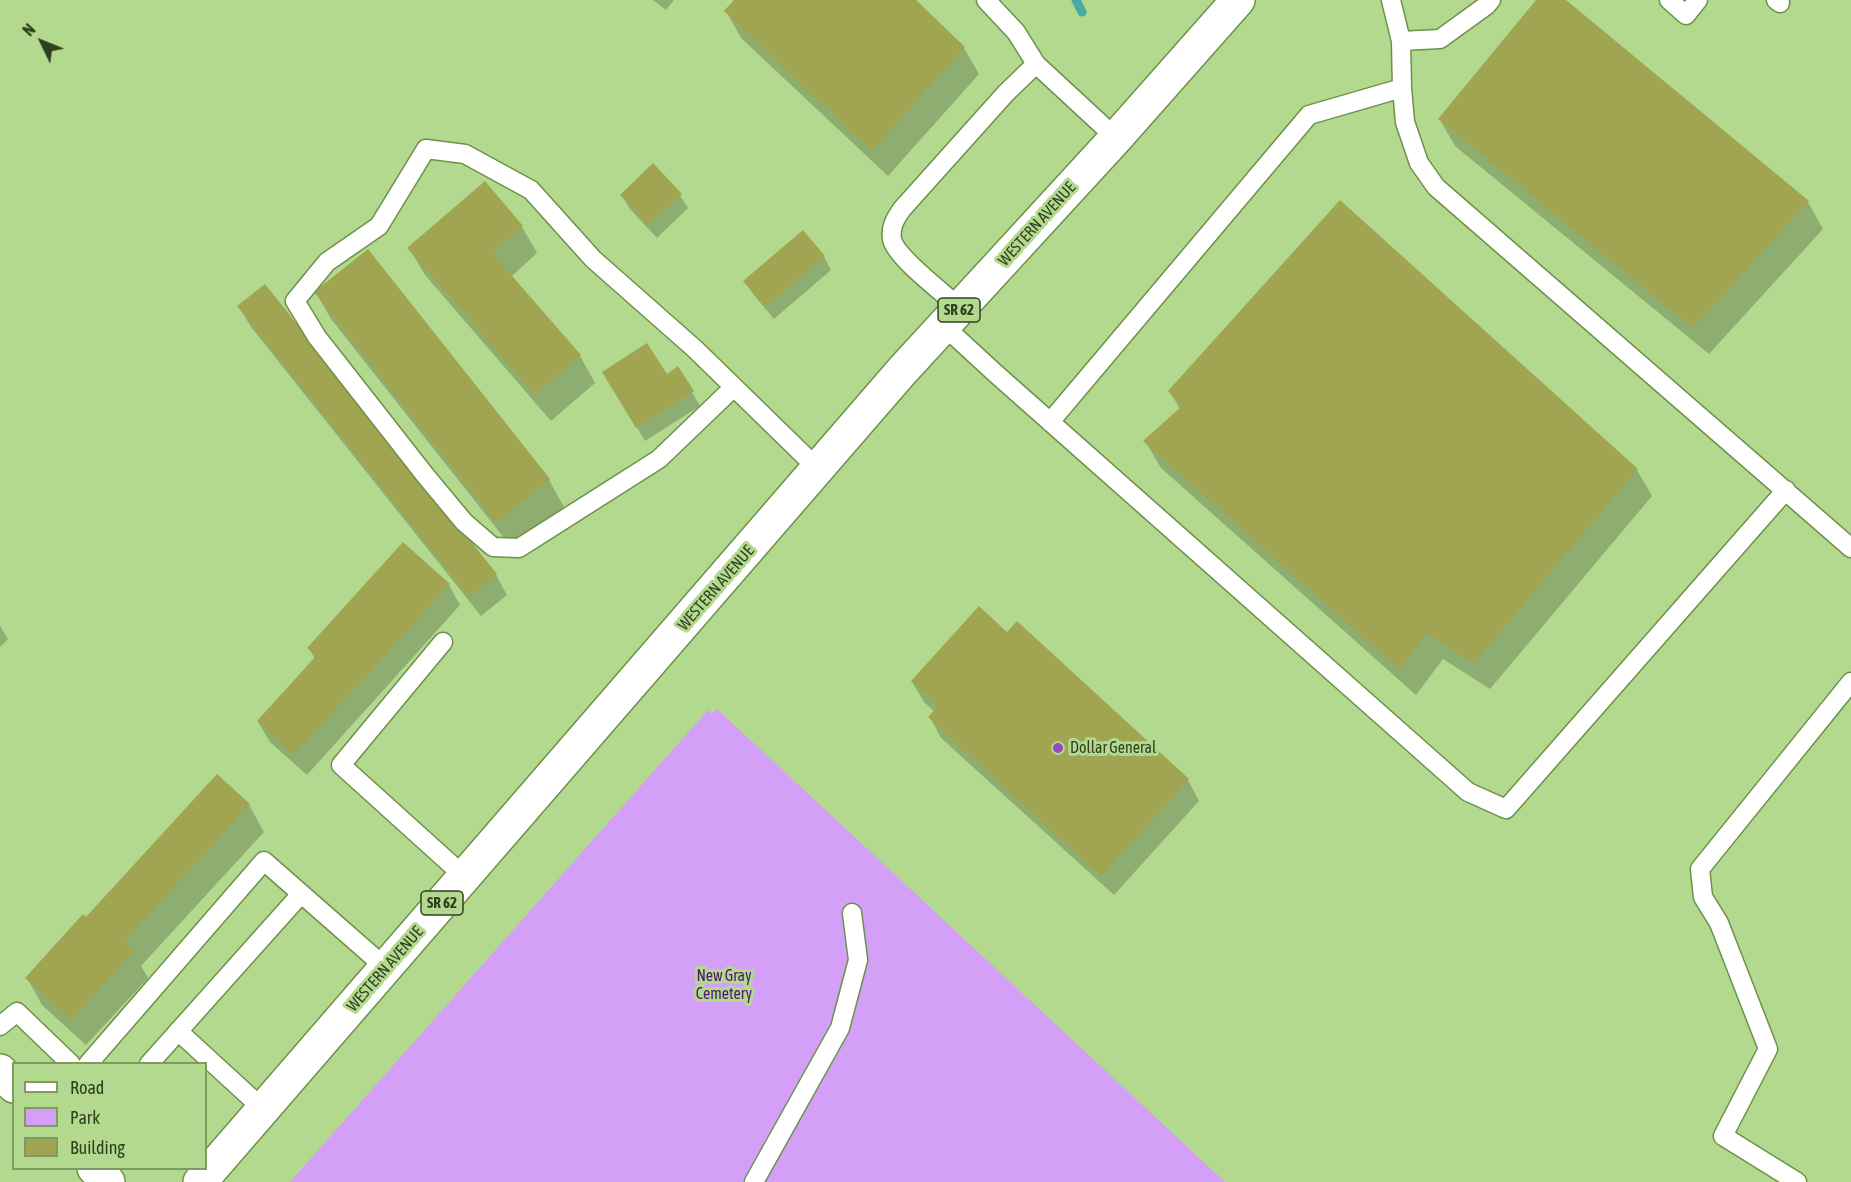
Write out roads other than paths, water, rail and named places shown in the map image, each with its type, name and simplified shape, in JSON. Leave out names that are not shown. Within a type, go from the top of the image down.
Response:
[{"type":"main road","name":"WESTERN AVENUE","points":[[200,1182],[818,469],[1238,0]]},
{"type":"main road","points":[[0,1071],[12,1084]]},
{"type":"main road","points":[[96,1170],[108,1182]]},
{"type":"lane","points":[[986,0],[1016,32],[1036,64],[1116,138]]},
{"type":"lane","points":[[1390,0],[1401,41],[1405,122],[1419,163],[1436,187],[1851,548]]},
{"type":"lane","points":[[1401,41],[1440,39],[1491,0]]},
{"type":"lane","points":[[1669,0],[1686,15],[1698,0]]},
{"type":"lane","points":[[1036,64],[998,102],[902,209],[892,224],[892,239],[898,253],[952,317],[1050,422],[1468,792],[1506,809],[1786,490]]},
{"type":"lane","points":[[1050,422],[1309,115],[1402,88]]},
{"type":"lane","points":[[734,387],[659,459],[519,548],[493,547],[464,522],[425,475],[317,337],[295,301],[327,262],[379,226],[426,149],[465,154],[531,190],[593,259],[695,349],[734,387],[818,469]]},
{"type":"lane","points":[[442,642],[341,765],[465,877]]},
{"type":"lane","points":[[1797,1182],[1723,1136],[1768,1050],[1719,922],[1703,897],[1700,869],[1851,682]]},
{"type":"lane","points":[[90,1062],[264,861],[386,968]]},
{"type":"lane","points":[[151,1062],[301,894]]},
{"type":"lane","points":[[754,1182],[840,1028],[858,960],[852,913]]},
{"type":"lane","points":[[0,1026],[17,1012],[69,1062]]},
{"type":"lane","points":[[178,1031],[263,1109]]},
{"type":"waterway","points":[[1076,0],[1082,12]]},
{"type":"place","name":"Dollar General","points":[[1058,748]]},
{"type":"park label","name":"New Gray Cemetery","points":[[724,985]]}]
